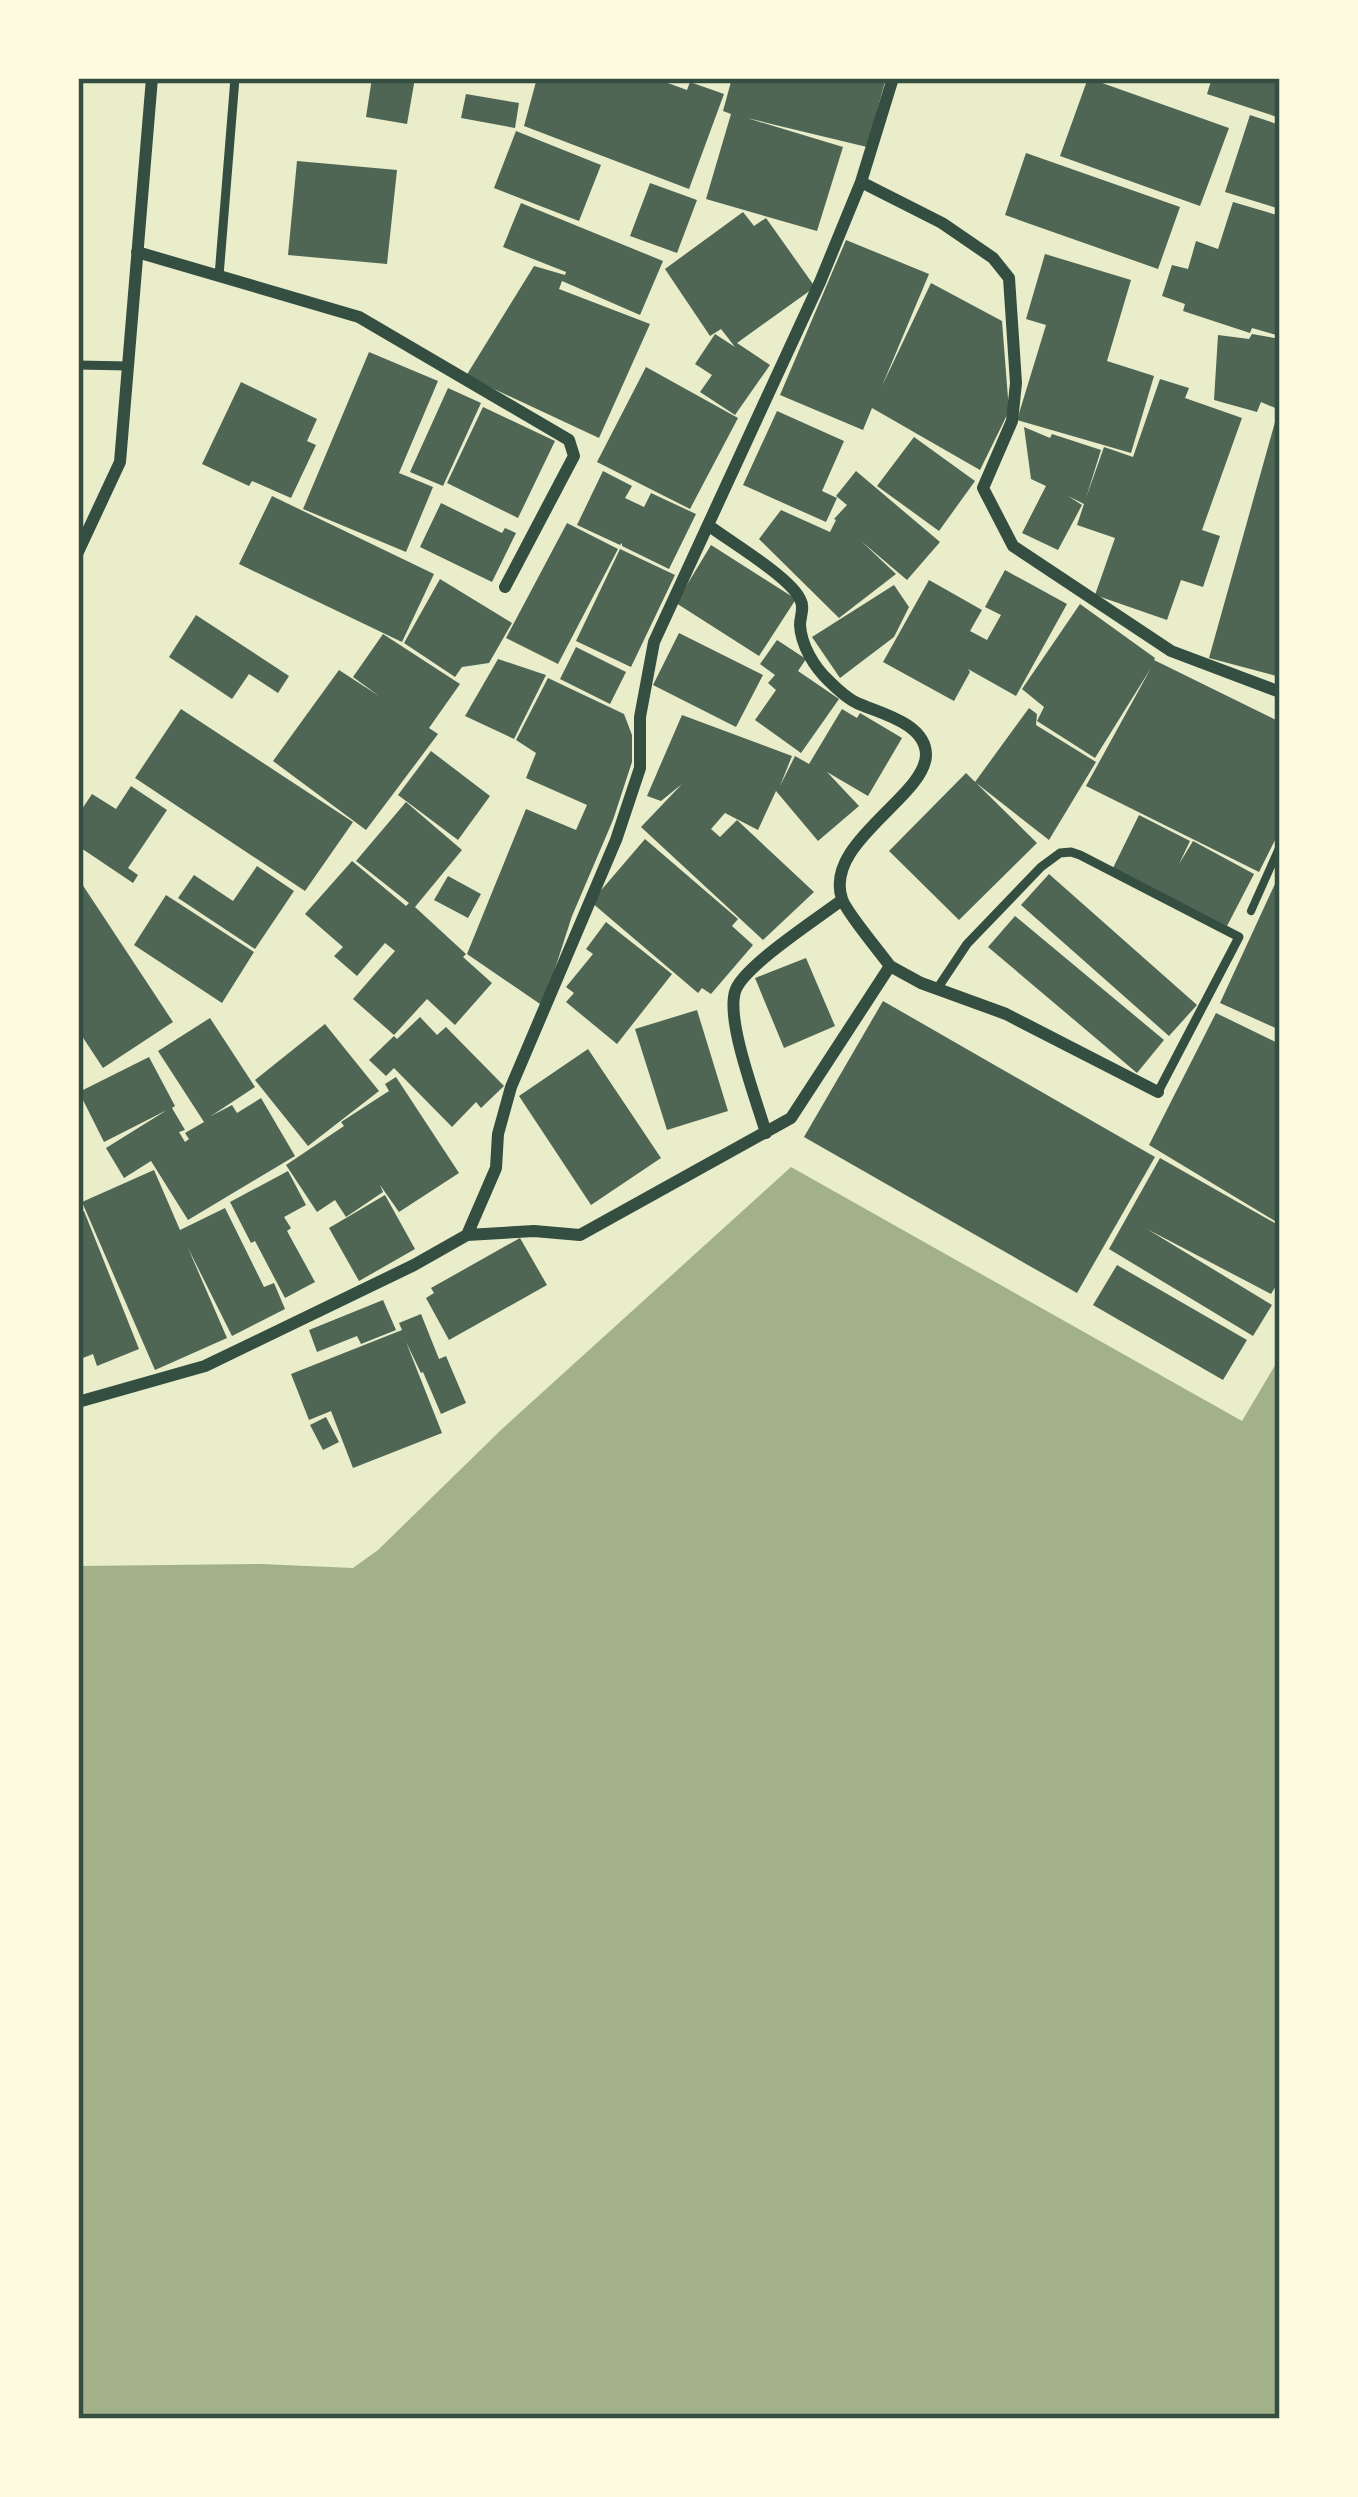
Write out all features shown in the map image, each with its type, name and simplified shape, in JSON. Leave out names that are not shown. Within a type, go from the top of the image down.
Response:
[{"type":"street","points":[[78,552],[120,462],[152,78]]},
{"type":"street","points":[[467,1235],[496,1168],[498,1134],[512,1087],[616,840],[640,768],[640,717],[654,642],[820,282],[861,182],[893,78]]},
{"type":"street","points":[[861,182],[942,223],[993,258],[1009,278],[1016,383],[1012,421],[982,488],[1013,546],[1171,651],[1280,692]]},
{"type":"street","points":[[137,252],[358,317],[569,440],[574,456],[505,587]]},
{"type":"street","points":[[708,525],[799,596],[802,642],[824,677],[852,701],[902,720],[924,743],[926,758],[918,776],[860,839],[841,879],[842,900],[890,966],[1006,1014],[1157,1092]]},
{"type":"street","points":[[766,1132],[732,1016],[735,991],[746,974],[842,900]]},
{"type":"street","points":[[78,1402],[205,1366],[467,1235],[534,1231],[580,1235],[791,1118],[890,966]]},
{"type":"lane","points":[[219,276],[236,78]]},
{"type":"lane","points":[[78,364],[128,366]]},
{"type":"lane","points":[[938,989],[967,944],[1041,867],[1060,853],[1081,855],[1240,937],[1157,1092]]},
{"type":"path","points":[[1240,937],[1280,846]]},
{"type":"shaded area","points":[[791,1167],[1242,1421],[1280,1357],[1280,2419],[78,2419],[78,1566],[353,1568],[378,1550],[502,1429]]},
{"type":"building","points":[[372,78],[415,78],[407,124],[366,117]]},
{"type":"building","points":[[537,78],[654,78],[687,90],[690,82],[724,94],[689,189],[524,126]]},
{"type":"building","points":[[732,78],[886,78],[867,147],[747,118],[843,147],[817,231],[706,199],[731,114],[723,111]]},
{"type":"building","points":[[1088,78],[1229,128],[1200,206],[1060,156]]},
{"type":"building","points":[[1212,78],[1280,78],[1280,118],[1207,94]]},
{"type":"building","points":[[466,94],[519,103],[515,128],[461,118]]},
{"type":"building","points":[[1250,115],[1280,125],[1280,209],[1225,192]]},
{"type":"building","points":[[516,131],[601,165],[579,221],[494,188]]},
{"type":"building","points":[[1026,153],[1180,207],[1158,269],[1005,215]]},
{"type":"building","points":[[297,161],[397,170],[387,264],[288,255]]},
{"type":"building","points":[[650,183],[697,200],[677,253],[630,236]]},
{"type":"building","points":[[1233,202],[1280,216],[1280,336],[1252,328],[1250,333],[1183,311],[1185,304],[1162,296],[1172,265],[1188,269],[1196,241],[1218,249]]},
{"type":"building","points":[[521,203],[663,261],[640,315],[562,281],[559,289],[650,324],[599,438],[466,376],[534,266],[566,272],[503,247]]},
{"type":"building","points":[[743,212],[754,226],[766,218],[815,287],[737,343],[770,365],[735,415],[700,392],[712,375],[695,364],[715,334],[735,347],[721,329],[710,336],[665,269]]},
{"type":"building","points":[[846,240],[929,274],[882,386],[931,283],[1002,321],[1009,411],[980,470],[872,408],[863,430],[780,395]]},
{"type":"building","points":[[1045,254],[1131,280],[1107,361],[1154,376],[1131,453],[1017,420],[1046,325],[1026,319]]},
{"type":"building","points":[[1252,334],[1280,339],[1280,410],[1261,402],[1257,412],[1214,400],[1218,335],[1249,339]]},
{"type":"building","points":[[369,352],[438,381],[399,473],[433,487],[406,552],[303,509]]},
{"type":"building","points":[[646,367],[738,418],[690,509],[597,462]]},
{"type":"building","points":[[1160,379],[1189,388],[1185,398],[1242,418],[1202,530],[1220,536],[1203,587],[1181,580],[1167,620],[1095,595],[1115,538],[1077,525],[1084,504],[1068,496],[1082,505],[1058,550],[1022,533],[1046,486],[1031,479],[1024,427],[1101,450],[1086,498],[1104,447],[1133,457]]},
{"type":"building","points":[[241,382],[317,419],[307,441],[316,445],[291,498],[252,481],[249,486],[202,464]]},
{"type":"building","points":[[448,388],[481,403],[443,486],[410,472]]},
{"type":"building","points":[[483,407],[555,441],[518,518],[447,483]]},
{"type":"building","points":[[777,411],[844,441],[822,491],[837,498],[826,522],[743,485]]},
{"type":"building","points":[[1275,422],[1280,424],[1280,677],[1209,658]]},
{"type":"building","points":[[914,437],[975,481],[939,531],[877,486]]},
{"type":"building","points":[[603,471],[632,486],[625,498],[644,507],[651,493],[696,514],[669,569],[577,525]]},
{"type":"building","points":[[856,471],[940,542],[907,580],[861,541],[896,574],[839,618],[759,539],[781,510],[830,532],[847,505],[836,496]]},
{"type":"building","points":[[272,496],[434,574],[402,642],[239,564]]},
{"type":"building","points":[[441,503],[502,533],[505,528],[516,533],[492,582],[420,547]]},
{"type":"building","points":[[567,523],[618,549],[558,664],[506,638]]},
{"type":"building","points":[[711,545],[796,599],[759,656],[676,603]]},
{"type":"building","points":[[620,549],[675,575],[631,667],[576,641]]},
{"type":"building","points":[[1005,570],[1067,604],[1016,696],[968,669],[954,701],[883,662],[929,580],[982,610],[970,631],[987,640],[1001,615],[985,607]]},
{"type":"building","points":[[440,579],[512,623],[489,663],[462,667],[455,677],[404,643]]},
{"type":"building","points":[[894,585],[909,607],[894,637],[840,678],[812,637]]},
{"type":"building","points":[[1080,604],[1154,660],[1280,722],[1280,830],[1259,872],[1086,786],[1151,668],[1095,758],[1037,721],[1044,707],[1022,689]]},
{"type":"building","points":[[196,615],[289,676],[278,693],[249,674],[232,699],[169,657]]},
{"type":"building","points":[[679,633],[763,675],[736,727],[653,685]]},
{"type":"building","points":[[383,634],[460,684],[429,728],[438,734],[366,830],[273,761],[339,670],[379,696],[353,677]]},
{"type":"building","points":[[777,640],[806,659],[798,671],[839,699],[801,753],[755,720],[776,690],[768,683],[775,675],[760,664]]},
{"type":"building","points":[[576,647],[626,672],[610,704],[560,679]]},
{"type":"building","points":[[498,659],[546,675],[514,739],[465,716]]},
{"type":"building","points":[[548,678],[624,714],[632,735],[632,762],[543,1006],[467,954],[526,809],[576,830],[587,805],[526,778],[536,753],[516,740]]},
{"type":"building","points":[[1029,708],[1037,714],[1036,725],[1096,762],[1049,840],[975,782]]},
{"type":"building","points":[[181,709],[353,822],[305,891],[135,778]]},
{"type":"building","points":[[842,709],[857,718],[860,713],[902,738],[868,796],[827,772],[859,806],[818,841],[776,791],[758,830],[725,813],[711,829],[720,837],[737,820],[814,892],[763,940],[641,827],[682,784],[661,801],[647,796],[682,715],[792,756],[780,786],[795,756],[809,764]]},
{"type":"building","points":[[431,751],[490,796],[458,840],[398,795]]},
{"type":"building","points":[[966,773],[1037,843],[959,920],[889,851]]},
{"type":"building","points":[[131,786],[167,810],[128,868],[138,875],[133,883],[78,846],[78,815],[92,794],[116,809]]},
{"type":"building","points":[[406,802],[462,850],[415,907],[492,983],[455,1025],[427,999],[394,1035],[353,999],[395,951],[385,943],[357,976],[334,956],[343,947],[305,914],[352,861],[406,906],[409,903],[356,861]]},
{"type":"building","points":[[1139,815],[1190,841],[1179,864],[1193,841],[1254,874],[1227,926],[1113,868]]},
{"type":"building","points":[[645,839],[738,919],[732,926],[753,945],[711,994],[702,988],[698,993],[591,902]]},
{"type":"building","points":[[257,866],[294,891],[255,949],[178,898],[194,875],[233,901]]},
{"type":"building","points":[[1280,873],[1280,1030],[1220,1003]]},
{"type":"building","points":[[1049,874],[1197,1005],[1169,1036],[1021,905]]},
{"type":"building","points":[[448,876],[481,894],[468,918],[434,900]]},
{"type":"building","points":[[78,878],[173,1022],[103,1068],[78,1030]]},
{"type":"building","points":[[166,895],[254,952],[222,1003],[134,945]]},
{"type":"building","points":[[1015,916],[1164,1040],[1137,1073],[988,947]]},
{"type":"building","points":[[606,922],[672,974],[617,1044],[566,1002],[574,993],[566,987],[593,954],[586,949]]},
{"type":"building","points":[[806,958],[835,1026],[784,1048],[755,978]]},
{"type":"building","points":[[883,1001],[1155,1157],[1077,1293],[804,1137]]},
{"type":"building","points":[[697,1010],[728,1111],[667,1130],[635,1029]]},
{"type":"building","points":[[1216,1013],[1280,1044],[1280,1224],[1149,1145]]},
{"type":"building","points":[[420,1017],[437,1035],[446,1027],[504,1086],[481,1108],[476,1102],[452,1127],[394,1068],[386,1076],[369,1060]]},
{"type":"building","points":[[210,1018],[255,1087],[211,1116],[232,1105],[237,1113],[261,1098],[295,1156],[188,1220],[151,1161],[124,1178],[106,1148],[167,1110],[104,1142],[79,1092],[149,1057],[175,1106],[185,1142],[189,1139],[185,1133],[204,1122],[158,1051]]},
{"type":"building","points":[[325,1024],[379,1091],[308,1146],[255,1080]]},
{"type":"building","points":[[588,1049],[661,1158],[591,1205],[519,1096]]},
{"type":"building","points":[[396,1077],[459,1173],[399,1212],[380,1185],[383,1192],[346,1217],[335,1200],[317,1212],[286,1165],[389,1091],[385,1084]]},
{"type":"building","points":[[1160,1158],[1280,1226],[1280,1279],[1271,1294],[1147,1229],[1272,1305],[1253,1336],[1109,1249]]},
{"type":"building","points":[[154,1170],[180,1230],[225,1208],[264,1287],[274,1283],[285,1309],[232,1336],[188,1248],[227,1338],[155,1370],[82,1202]]},
{"type":"building","points":[[288,1171],[306,1205],[284,1217],[291,1228],[287,1231],[315,1282],[285,1298],[230,1202]]},
{"type":"building","points":[[385,1195],[415,1249],[359,1281],[329,1228]]},
{"type":"building","points":[[84,1211],[139,1349],[97,1366],[93,1354],[78,1360],[78,1213]]},
{"type":"building","points":[[520,1238],[547,1285],[449,1340],[426,1298],[434,1293],[431,1288]]},
{"type":"building","points":[[1117,1265],[1247,1340],[1223,1380],[1093,1305]]},
{"type":"building","points":[[383,1300],[396,1330],[361,1344],[357,1336],[317,1352],[309,1330]]},
{"type":"building","points":[[421,1314],[439,1359],[446,1356],[466,1403],[441,1414],[406,1342],[442,1433],[353,1468],[331,1411],[309,1420],[291,1374],[402,1330],[399,1323]]},
{"type":"building","points":[[326,1417],[339,1442],[323,1450],[310,1425]]}]
